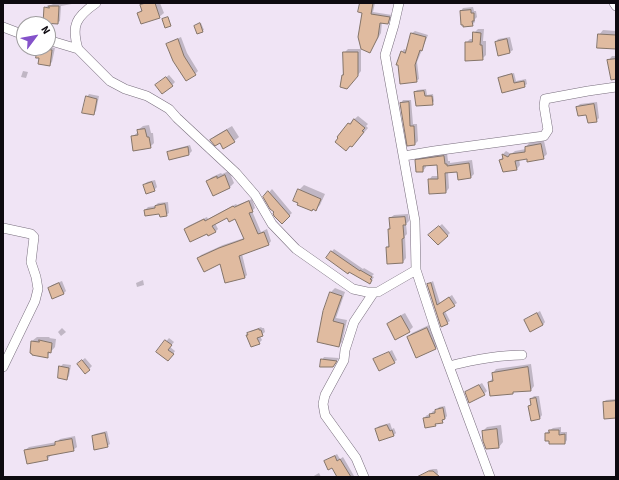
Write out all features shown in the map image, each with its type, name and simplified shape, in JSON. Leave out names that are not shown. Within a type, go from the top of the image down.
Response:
[{"type":"street","points":[[96,3],[84,12],[77,22],[74,36],[78,49],[110,81],[125,89],[147,96],[169,109],[236,173],[255,195],[272,224],[296,249],[353,289],[367,292],[378,292],[416,270]]},
{"type":"street","points":[[399,3],[385,54],[385,63],[404,156],[415,221],[416,270],[449,366],[490,477]]},
{"type":"street","points":[[3,28],[16,32]]},
{"type":"street","points":[[56,42],[78,49]]},
{"type":"street","points":[[404,156],[434,150],[544,136],[548,130],[544,106],[545,99],[616,87]]},
{"type":"street","points":[[3,228],[31,234],[34,237],[31,262],[38,289],[35,301],[3,367]]},
{"type":"street","points":[[364,477],[356,458],[325,415],[323,404],[325,395],[344,360],[345,350],[354,322],[374,292]]},
{"type":"street","points":[[449,366],[489,358],[522,355]]},
{"type":"building","points":[[155,3],[160,18],[141,24],[137,13],[142,11],[140,5]]},
{"type":"building","points":[[360,3],[373,3],[371,14],[390,17],[388,24],[380,23],[378,37],[370,53],[361,49],[358,37],[362,13],[358,12]]},
{"type":"building","points":[[49,6],[59,6],[58,24],[56,24],[56,16],[43,16],[44,7],[49,8]]},
{"type":"building","points":[[471,10],[471,13],[474,13],[474,21],[472,21],[473,26],[463,27],[463,25],[461,25],[460,11]]},
{"type":"building","points":[[168,17],[171,26],[165,28],[162,19]]},
{"type":"building","points":[[200,23],[203,32],[197,34],[194,26]]},
{"type":"building","points":[[473,32],[481,33],[480,45],[482,45],[483,60],[465,61],[465,42],[472,42]]},
{"type":"building","points":[[411,33],[426,37],[422,51],[420,50],[415,65],[417,82],[400,84],[398,65],[396,65],[401,51],[405,53]]},
{"type":"building","points":[[598,34],[616,35],[616,49],[597,48]]},
{"type":"building","points":[[178,39],[184,56],[196,75],[186,81],[173,61],[166,44]]},
{"type":"building","points":[[507,39],[510,53],[498,56],[495,42]]},
{"type":"building","points":[[343,52],[358,52],[358,76],[347,89],[340,87],[343,75]]},
{"type":"building","points":[[36,56],[51,56],[50,66],[38,64],[39,58],[36,58]]},
{"type":"building","points":[[616,59],[616,79],[611,80],[607,60]]},
{"type":"building","points":[[512,74],[514,83],[524,81],[525,87],[502,93],[498,78]]},
{"type":"building","points":[[166,77],[173,86],[162,94],[155,85]]},
{"type":"building","points":[[424,91],[425,96],[432,96],[433,105],[416,106],[414,92]]},
{"type":"building","points":[[86,96],[97,99],[94,115],[82,113]]},
{"type":"building","points":[[409,102],[410,126],[414,126],[415,145],[407,146],[400,103]]},
{"type":"building","points":[[594,104],[597,122],[588,123],[586,115],[578,116],[576,107]]},
{"type":"building","points":[[354,119],[365,128],[362,131],[364,132],[352,147],[350,146],[346,151],[335,142],[348,123],[350,124]]},
{"type":"building","points":[[145,129],[147,137],[149,137],[151,148],[133,151],[131,136],[138,135],[137,130]]},
{"type":"building","points":[[227,130],[235,142],[223,149],[220,143],[215,146],[210,140]]},
{"type":"building","points":[[541,144],[544,159],[527,162],[527,159],[515,161],[517,170],[503,172],[499,160],[503,159],[502,154],[508,157],[510,154],[525,152],[525,147]]},
{"type":"building","points":[[188,147],[189,155],[169,160],[167,152]]},
{"type":"building","points":[[444,156],[445,164],[447,164],[447,166],[469,163],[471,178],[458,180],[457,172],[445,173],[446,193],[429,194],[428,179],[438,179],[437,165],[423,166],[423,172],[416,172],[415,160]]},
{"type":"building","points":[[225,175],[230,188],[213,196],[206,181],[217,176],[217,178]]},
{"type":"building","points":[[152,182],[155,191],[146,194],[143,185]]},
{"type":"building","points":[[298,189],[321,199],[316,211],[313,209],[312,211],[297,205],[298,203],[293,201]]},
{"type":"building","points":[[268,191],[290,216],[282,224],[274,216],[274,212],[270,209],[263,197]]},
{"type":"building","points":[[249,201],[253,212],[249,213],[258,234],[264,232],[269,245],[239,256],[245,278],[225,283],[220,264],[204,272],[197,258],[244,239],[235,219],[229,222],[227,218],[212,226],[216,232],[208,236],[207,234],[190,242],[184,229],[204,219],[205,221],[233,206],[234,207]]},
{"type":"building","points":[[165,204],[167,216],[160,217],[159,214],[145,216],[144,210]]},
{"type":"building","points":[[405,217],[406,225],[403,225],[404,238],[402,239],[403,263],[387,264],[386,247],[389,247],[389,218]]},
{"type":"building","points":[[439,226],[448,236],[438,245],[428,235]]},
{"type":"building","points":[[331,251],[360,271],[372,277],[370,279],[372,280],[370,284],[349,272],[348,274],[326,258]]},
{"type":"building","points":[[59,283],[64,294],[52,299],[48,288]]},
{"type":"building","points":[[431,283],[437,305],[449,297],[455,306],[443,313],[448,324],[441,327],[427,284]]},
{"type":"building","points":[[330,292],[342,296],[333,321],[344,324],[339,347],[317,342],[323,311]]},
{"type":"building","points":[[537,313],[543,325],[530,332],[524,320]]},
{"type":"building","points":[[401,316],[410,332],[395,340],[387,324]]},
{"type":"building","points":[[427,328],[436,349],[416,358],[407,337]]},
{"type":"building","points":[[259,329],[261,330],[263,336],[257,338],[260,344],[251,347],[246,335],[248,335],[247,333]]},
{"type":"building","points":[[39,340],[52,343],[51,353],[48,352],[48,358],[32,355],[30,353],[31,341],[39,342]]},
{"type":"building","points":[[165,340],[172,345],[168,350],[174,354],[168,361],[156,352]]},
{"type":"building","points":[[389,352],[395,363],[379,371],[373,359]]},
{"type":"building","points":[[321,359],[337,361],[333,367],[320,367]]},
{"type":"building","points":[[82,360],[90,370],[85,374],[77,364]]},
{"type":"building","points":[[59,366],[69,368],[67,380],[58,378]]},
{"type":"building","points":[[528,367],[531,391],[490,396],[488,382],[493,381],[492,373]]},
{"type":"building","points":[[479,385],[485,395],[469,403],[465,392]]},
{"type":"building","points":[[536,398],[540,419],[531,421],[528,406],[531,405],[530,399]]},
{"type":"building","points":[[616,401],[616,418],[604,419],[603,402]]},
{"type":"building","points":[[443,408],[445,419],[442,420],[443,423],[425,428],[423,418],[430,417],[429,414],[435,413],[435,410]]},
{"type":"building","points":[[387,425],[390,431],[392,430],[394,436],[379,441],[375,429]]},
{"type":"building","points":[[497,429],[499,448],[486,449],[482,431]]},
{"type":"building","points":[[549,430],[559,430],[559,435],[565,434],[565,444],[549,444],[549,441],[545,441],[545,433],[549,433]]},
{"type":"building","points":[[105,433],[108,447],[94,450],[92,436]]},
{"type":"building","points":[[72,439],[74,451],[47,456],[48,460],[27,464],[24,450],[55,445],[55,442]]},
{"type":"building","points":[[335,456],[337,461],[340,459],[351,477],[337,477],[332,468],[328,470],[324,461]]},
{"type":"building","points":[[429,471],[433,471],[440,477],[417,477]]}]
